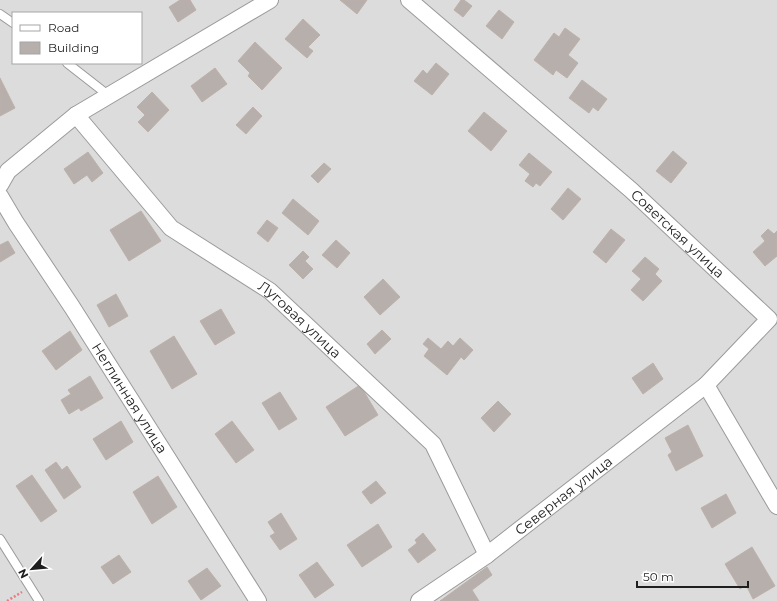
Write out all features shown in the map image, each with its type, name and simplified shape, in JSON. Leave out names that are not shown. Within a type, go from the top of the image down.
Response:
[{"type":"street","points":[[0,185],[8,170],[76,115],[270,0]]},
{"type":"street","name":"Советская улица","points":[[409,0],[631,190],[773,316],[706,386]]},
{"type":"street","name":"Луговая улица","points":[[76,115],[171,228],[270,291],[433,444],[488,555]]},
{"type":"street","name":"Неглинная улица","points":[[0,196],[258,601]]},
{"type":"street","points":[[706,386],[777,506]]},
{"type":"street","name":"Северная улица","points":[[418,601],[488,555],[706,386]]},
{"type":"lane","points":[[0,14],[12,23]]},
{"type":"lane","points":[[68,64],[108,95]]},
{"type":"lane","points":[[0,539],[39,601]]},
{"type":"path","points":[[7,601],[30,587]]},
{"type":"shaded area","points":[[0,0],[777,0],[777,601],[0,601]]},
{"type":"building","points":[[180,0],[190,0],[196,10],[178,22],[169,7]]},
{"type":"building","points":[[340,0],[367,0],[357,14]]},
{"type":"building","points":[[461,0],[464,0],[472,6],[463,17],[454,10]]},
{"type":"building","points":[[499,10],[514,22],[502,39],[486,26]]},
{"type":"building","points":[[303,19],[320,35],[308,47],[313,51],[307,58],[285,39]]},
{"type":"building","points":[[565,28],[580,39],[568,55],[578,63],[567,78],[556,70],[553,75],[534,60],[554,33],[559,37]]},
{"type":"building","points":[[255,42],[282,68],[262,90],[248,76],[250,73],[238,61]]},
{"type":"building","points":[[436,63],[449,74],[432,95],[414,81],[423,70],[427,74]]},
{"type":"building","points":[[215,68],[227,84],[202,102],[191,86]]},
{"type":"building","points":[[0,78],[15,108],[0,116]]},
{"type":"building","points":[[582,80],[607,99],[598,111],[593,107],[589,113],[569,98]]},
{"type":"building","points":[[152,92],[169,110],[148,132],[138,122],[145,115],[137,107]]},
{"type":"building","points":[[253,107],[262,116],[246,134],[236,125]]},
{"type":"building","points":[[484,112],[507,131],[491,151],[468,131]]},
{"type":"building","points":[[673,151],[687,163],[671,183],[656,171]]},
{"type":"building","points":[[88,152],[103,173],[92,182],[87,175],[74,184],[64,169]]},
{"type":"building","points":[[529,153],[552,172],[540,186],[536,183],[533,187],[525,181],[530,174],[519,165]]},
{"type":"building","points":[[324,163],[331,169],[318,183],[311,176]]},
{"type":"building","points":[[568,188],[581,199],[563,220],[551,209]]},
{"type":"building","points":[[293,199],[319,221],[308,235],[282,213]]},
{"type":"building","points":[[141,211],[161,241],[129,261],[110,230]]},
{"type":"building","points":[[267,220],[278,228],[268,242],[257,233]]},
{"type":"building","points":[[611,229],[625,240],[606,263],[593,252]]},
{"type":"building","points":[[768,229],[774,234],[777,231],[777,256],[765,266],[753,252],[765,241],[761,236]]},
{"type":"building","points":[[336,240],[350,253],[337,268],[322,255]]},
{"type":"building","points":[[8,241],[15,253],[0,262],[0,245]]},
{"type":"building","points":[[303,251],[309,257],[305,261],[313,269],[303,279],[289,265]]},
{"type":"building","points":[[645,257],[659,269],[655,274],[662,281],[643,301],[631,290],[641,279],[632,271]]},
{"type":"building","points":[[383,279],[400,297],[380,315],[364,297]]},
{"type":"building","points":[[116,294],[128,316],[109,327],[97,305]]},
{"type":"building","points":[[221,309],[235,333],[215,345],[200,321]]},
{"type":"building","points":[[382,330],[391,339],[375,354],[367,344]]},
{"type":"building","points":[[70,331],[82,350],[56,370],[42,351]]},
{"type":"building","points":[[174,336],[197,374],[172,389],[150,351]]},
{"type":"building","points":[[428,338],[441,349],[448,341],[453,346],[460,338],[473,350],[464,360],[461,357],[447,375],[424,356],[429,349],[423,344]]},
{"type":"building","points":[[653,363],[663,379],[643,394],[632,378]]},
{"type":"building","points":[[90,376],[103,398],[81,411],[79,408],[69,414],[61,400],[71,394],[68,390]]},
{"type":"building","points":[[360,385],[378,415],[345,436],[326,407]]},
{"type":"building","points":[[280,392],[297,419],[279,430],[262,403]]},
{"type":"building","points":[[498,401],[511,414],[494,432],[481,418]]},
{"type":"building","points":[[121,421],[133,442],[106,460],[93,439]]},
{"type":"building","points":[[232,421],[254,450],[236,463],[215,434]]},
{"type":"building","points":[[688,425],[703,456],[676,471],[668,455],[672,452],[665,438]]},
{"type":"building","points":[[56,462],[62,470],[67,466],[81,487],[64,499],[45,470]]},
{"type":"building","points":[[32,475],[57,511],[41,522],[16,486]]},
{"type":"building","points":[[158,476],[177,507],[152,524],[133,492]]},
{"type":"building","points":[[376,481],[386,493],[371,504],[362,492]]},
{"type":"building","points":[[726,494],[736,513],[712,528],[701,508]]},
{"type":"building","points":[[281,513],[297,539],[280,550],[270,536],[275,533],[268,522]]},
{"type":"building","points":[[378,524],[392,547],[362,567],[347,545]]},
{"type":"building","points":[[423,533],[436,550],[418,563],[408,550],[417,543],[415,540]]},
{"type":"building","points":[[752,547],[775,586],[753,599],[746,585],[740,589],[725,564]]},
{"type":"building","points":[[119,555],[131,572],[113,584],[101,567]]},
{"type":"building","points":[[317,562],[334,585],[315,598],[299,575]]},
{"type":"building","points":[[487,567],[492,575],[472,590],[479,601],[440,601]]},
{"type":"building","points":[[207,568],[221,586],[201,600],[188,581]]}]
